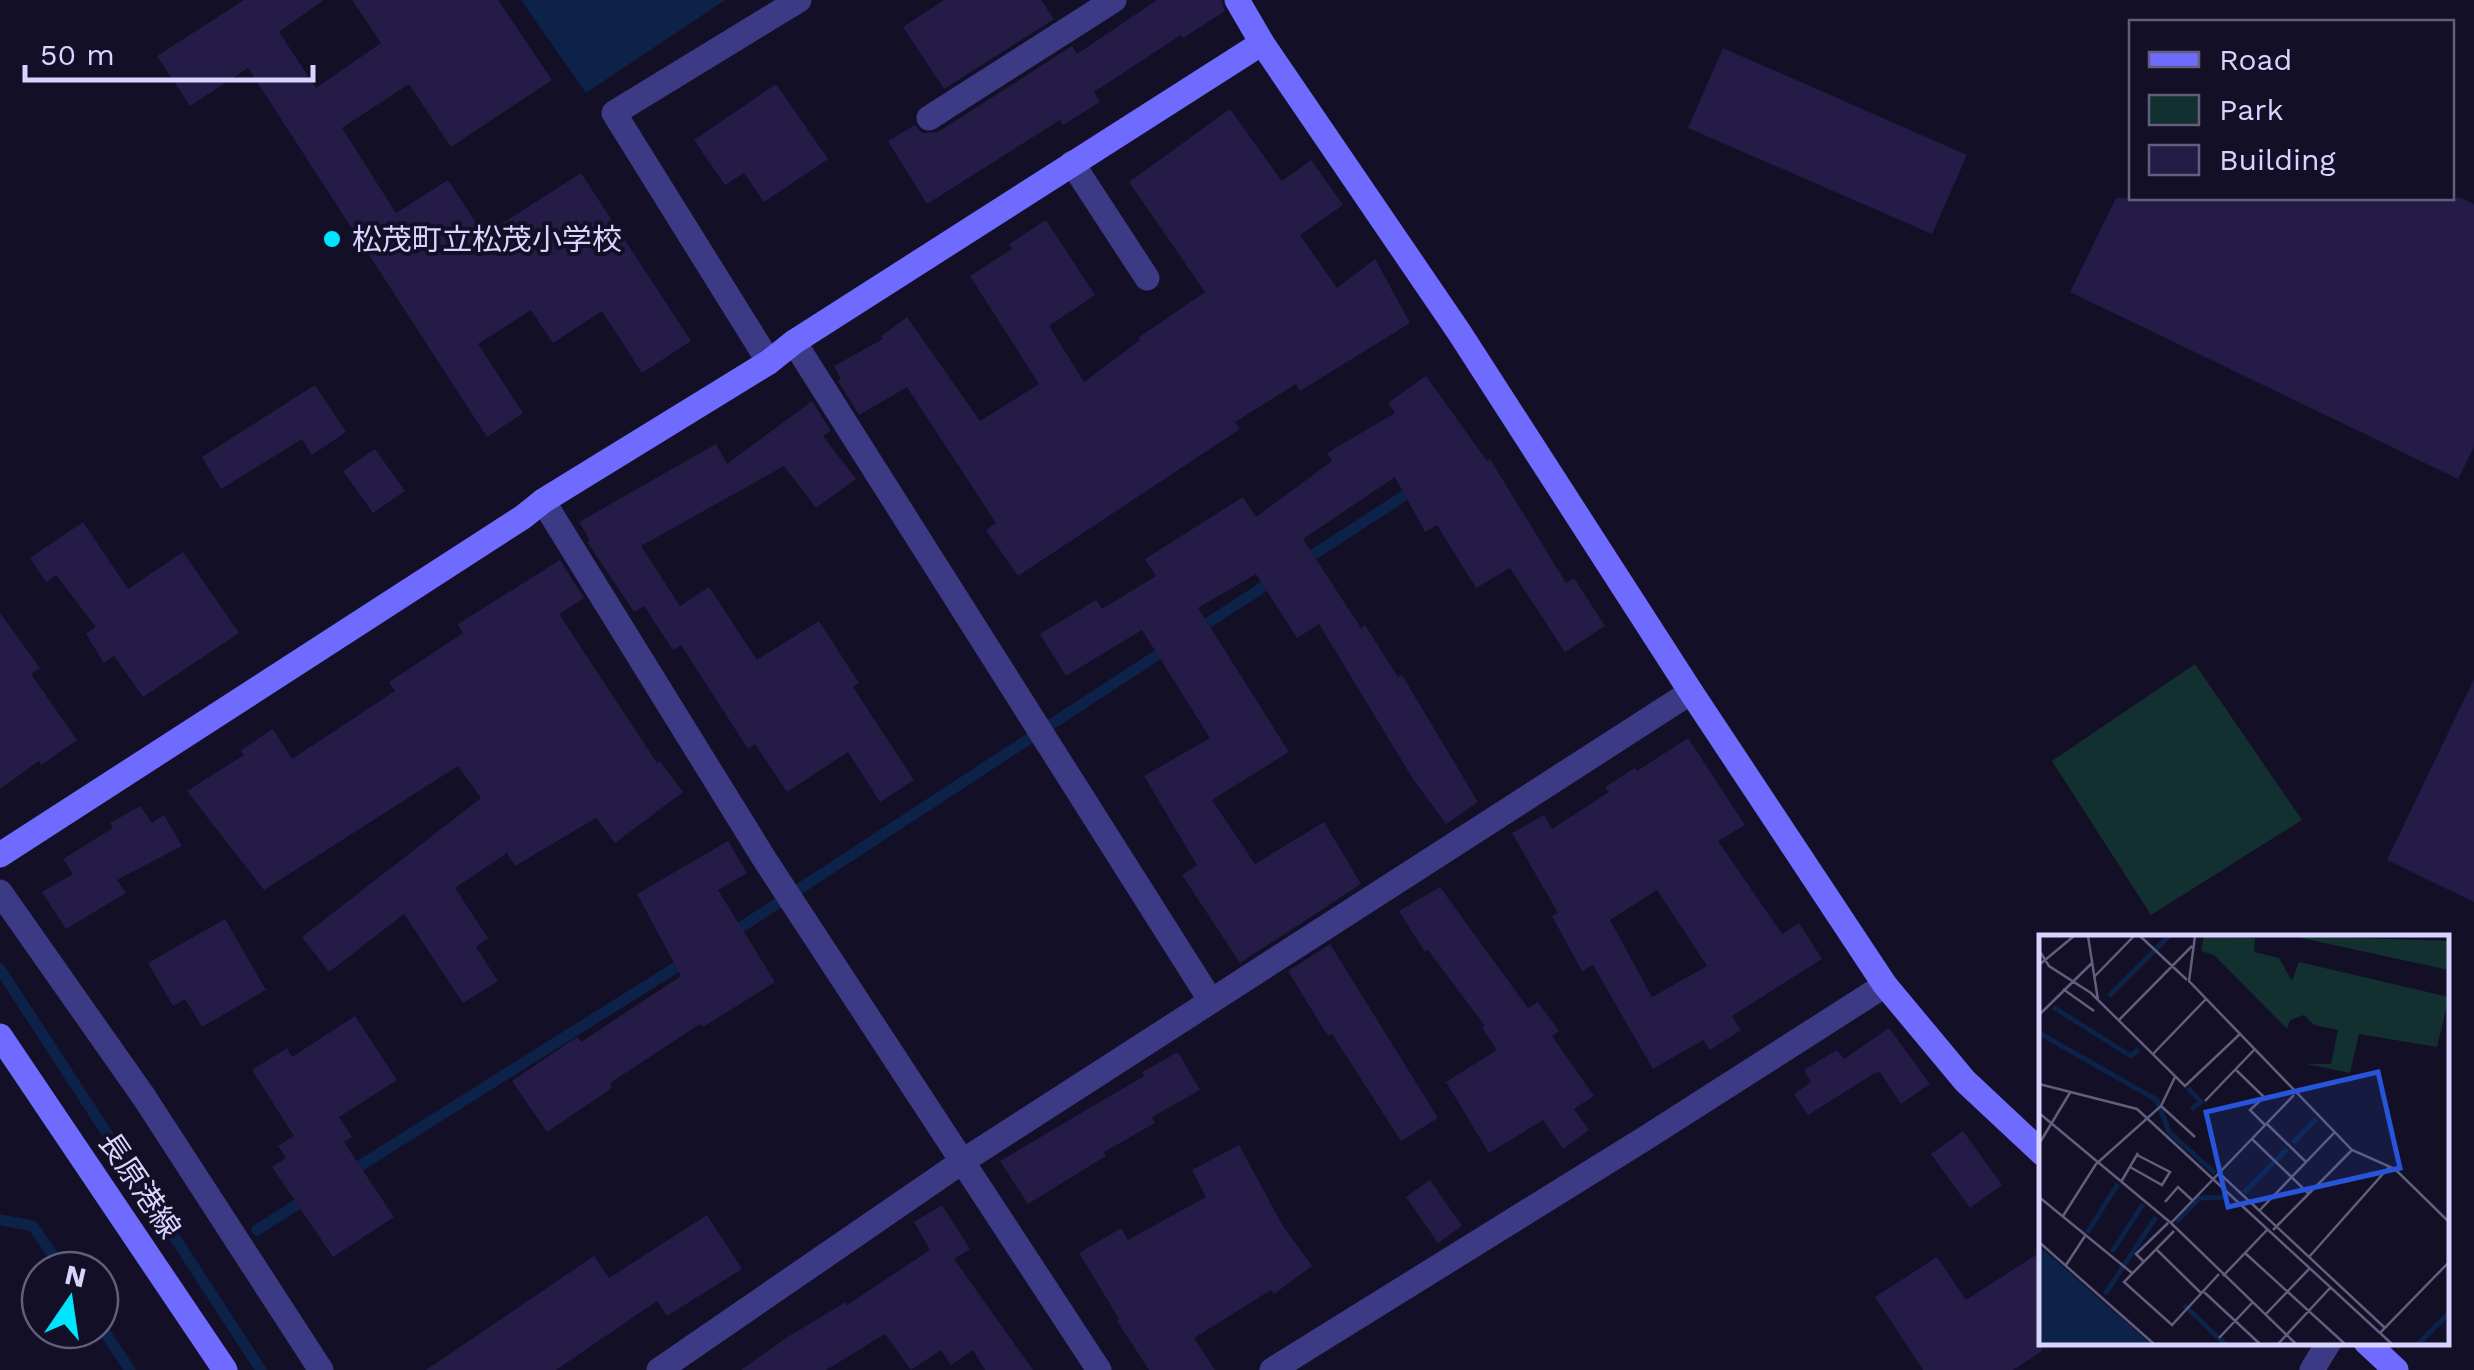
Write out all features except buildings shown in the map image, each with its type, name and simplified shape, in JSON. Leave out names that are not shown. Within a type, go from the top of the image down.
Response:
[{"type":"street","points":[[769,362],[614,113],[799,0]]},
{"type":"street","points":[[929,118],[1114,0]]},
{"type":"street","points":[[1237,0],[1885,985],[1964,1081],[2039,1150]]},
{"type":"street","points":[[0,855],[543,501],[769,362],[794,342],[1262,43]]},
{"type":"street","points":[[1072,163],[1147,278]]},
{"type":"street","points":[[794,342],[1210,1001]]},
{"type":"street","points":[[543,501],[764,860],[1099,1370]]},
{"type":"street","points":[[658,1370],[963,1161],[1691,692]]},
{"type":"street","points":[[0,892],[144,1096],[321,1370]]},
{"type":"street","points":[[1272,1370],[1885,985]]},
{"type":"street","name":"長原港線","points":[[0,1036],[226,1370]]},
{"type":"street","points":[[2312,1370],[2327,1345]]},
{"type":"street","points":[[2369,1345],[2396,1370]]},
{"type":"green space","points":[[2195,664],[2302,820],[2151,915],[2052,761]]},
{"type":"water","points":[[521,0],[725,0],[586,93]]},
{"type":"waterway","points":[[1302,562],[1416,488]]},
{"type":"waterway","points":[[1197,630],[1274,580]]},
{"type":"waterway","points":[[732,933],[1168,648]]},
{"type":"waterway","points":[[350,1172],[686,961]]},
{"type":"waterway","points":[[0,969],[261,1370]]},
{"type":"waterway","points":[[257,1230],[309,1197]]},
{"type":"waterway","points":[[0,1220],[33,1226],[49,1250]]},
{"type":"waterway","points":[[117,1350],[130,1370]]},
{"type":"place","name":"松茂町立松茂小学校","points":[[332,239]]}]
